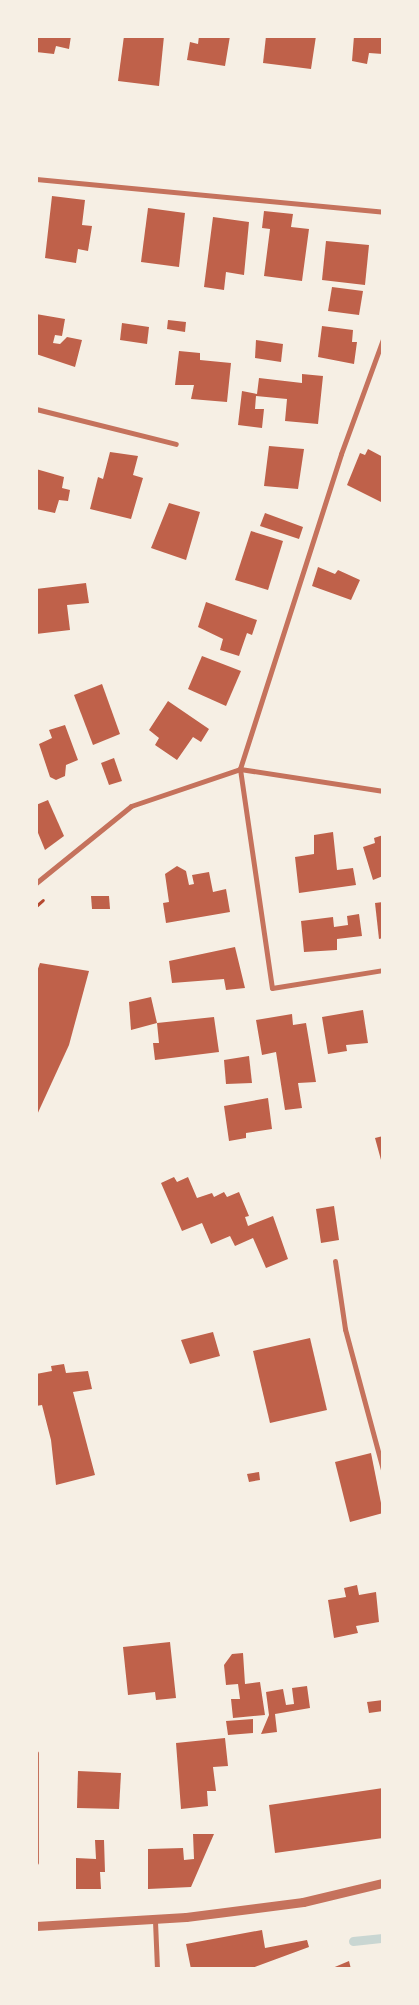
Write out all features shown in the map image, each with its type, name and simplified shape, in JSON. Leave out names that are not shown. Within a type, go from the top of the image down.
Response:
[{"type":"street","points":[[36,179],[383,212]]},
{"type":"street","points":[[383,339],[341,454],[240,769],[272,988],[383,970]]},
{"type":"street","points":[[36,409],[176,444]]},
{"type":"street","points":[[36,883],[131,806],[240,769],[383,791]]},
{"type":"street","points":[[335,1261],[345,1329],[383,1470]]},
{"type":"street","points":[[36,1753],[39,1753],[36,1862]]},
{"type":"street","points":[[36,1926],[155,1921],[303,1902],[383,1883]]},
{"type":"street","points":[[155,1921],[157,1969]]},
{"type":"building","points":[[36,36],[71,36],[69,49],[56,46],[54,54],[36,52]]},
{"type":"building","points":[[124,36],[164,36],[159,86],[118,81]]},
{"type":"building","points":[[199,36],[230,36],[225,66],[187,60],[190,42],[198,44]]},
{"type":"building","points":[[266,36],[316,36],[311,69],[263,63]]},
{"type":"building","points":[[354,36],[383,36],[383,54],[369,53],[367,64],[352,61]]},
{"type":"building","points":[[52,196],[85,200],[82,225],[92,226],[88,251],[78,249],[76,263],[45,258]]},
{"type":"building","points":[[148,208],[185,213],[179,267],[141,262]]},
{"type":"building","points":[[264,211],[293,214],[291,227],[309,229],[302,281],[264,276],[270,229],[262,228]]},
{"type":"building","points":[[213,217],[249,222],[244,275],[226,272],[224,290],[204,287]]},
{"type":"building","points":[[326,241],[369,245],[365,285],[322,280]]},
{"type":"building","points":[[332,287],[363,291],[359,315],[328,311]]},
{"type":"building","points":[[36,314],[65,319],[62,336],[55,335],[53,343],[60,344],[67,337],[82,340],[75,367],[36,354]]},
{"type":"building","points":[[168,320],[186,322],[185,332],[167,329]]},
{"type":"building","points":[[122,323],[149,327],[147,344],[120,340]]},
{"type":"building","points":[[322,326],[353,330],[352,342],[357,342],[354,364],[318,357]]},
{"type":"building","points":[[256,340],[283,344],[281,362],[255,358]]},
{"type":"building","points":[[179,351],[200,353],[200,360],[231,363],[227,402],[191,399],[194,385],[175,385]]},
{"type":"building","points":[[302,374],[323,376],[318,424],[285,421],[287,399],[256,396],[255,409],[264,409],[262,428],[238,425],[242,391],[257,394],[259,378],[302,383]]},
{"type":"building","points":[[269,446],[304,449],[298,489],[264,486]]},
{"type":"building","points":[[368,449],[383,457],[383,503],[347,485],[360,453],[365,455]]},
{"type":"building","points":[[110,452],[138,456],[133,475],[143,478],[131,519],[90,509],[98,477],[103,479]]},
{"type":"building","points":[[36,469],[64,477],[62,488],[70,490],[68,501],[59,500],[55,513],[36,509]]},
{"type":"building","points":[[169,503],[200,512],[186,560],[151,548]]},
{"type":"building","points":[[265,513],[303,527],[299,539],[260,526]]},
{"type":"building","points":[[251,531],[283,541],[268,590],[235,580]]},
{"type":"building","points":[[318,567],[335,574],[338,570],[360,580],[351,600],[312,586]]},
{"type":"building","points":[[86,583],[89,603],[67,605],[70,630],[36,634],[36,589]]},
{"type":"building","points":[[206,602],[257,620],[252,635],[247,633],[239,656],[220,650],[223,639],[198,627]]},
{"type":"building","points":[[202,656],[241,671],[226,706],[188,689]]},
{"type":"building","points":[[102,684],[120,734],[93,745],[74,695]]},
{"type":"building","points":[[168,701],[209,729],[201,742],[193,737],[177,760],[155,745],[159,738],[149,730]]},
{"type":"building","points":[[65,725],[78,760],[66,765],[65,776],[56,780],[50,777],[39,744],[52,738],[49,730]]},
{"type":"building","points":[[114,758],[122,781],[109,785],[101,763]]},
{"type":"building","points":[[48,800],[64,836],[45,850],[36,828],[36,805]]},
{"type":"building","points":[[333,832],[337,870],[353,868],[356,885],[299,893],[295,857],[314,854],[314,835]]},
{"type":"building","points":[[383,835],[383,876],[373,880],[363,847],[375,843],[374,838]]},
{"type":"building","points":[[177,866],[186,871],[189,885],[194,884],[192,875],[209,872],[213,892],[226,889],[230,912],[166,923],[163,903],[169,902],[165,874]]},
{"type":"building","points":[[91,896],[109,896],[110,909],[92,909]]},
{"type":"building","points":[[383,902],[383,938],[379,939],[375,903]]},
{"type":"building","points":[[359,914],[362,936],[337,939],[337,950],[304,952],[301,921],[333,917],[334,927],[348,925],[347,916]]},
{"type":"building","points":[[235,947],[245,988],[226,990],[224,979],[172,983],[169,961]]},
{"type":"building","points":[[40,963],[89,971],[69,1045],[36,1117],[36,974]]},
{"type":"building","points":[[151,997],[157,1023],[131,1030],[129,1002]]},
{"type":"building","points":[[363,1010],[368,1043],[346,1045],[347,1051],[328,1054],[322,1017]]},
{"type":"building","points":[[292,1014],[293,1025],[306,1023],[316,1082],[298,1083],[302,1108],[285,1110],[276,1052],[262,1055],[256,1020]]},
{"type":"building","points":[[214,1017],[219,1052],[155,1060],[153,1043],[159,1043],[157,1023]]},
{"type":"building","points":[[249,1056],[252,1083],[226,1084],[224,1060]]},
{"type":"building","points":[[268,1098],[272,1129],[246,1133],[246,1138],[229,1141],[224,1106]]},
{"type":"building","points":[[383,1136],[383,1160],[381,1160],[375,1138]]},
{"type":"building","points":[[174,1177],[177,1182],[188,1177],[197,1198],[212,1193],[214,1197],[224,1192],[227,1197],[239,1192],[249,1216],[245,1217],[248,1226],[273,1216],[288,1259],[266,1268],[253,1238],[235,1246],[230,1236],[211,1244],[202,1223],[182,1231],[161,1183]]},
{"type":"building","points":[[334,1206],[339,1240],[321,1243],[316,1209]]},
{"type":"building","points":[[213,1332],[220,1356],[190,1364],[181,1340]]},
{"type":"building","points":[[310,1338],[327,1410],[270,1423],[253,1351]]},
{"type":"building","points":[[64,1364],[66,1373],[88,1371],[92,1389],[73,1392],[95,1475],[56,1485],[51,1440],[42,1405],[36,1406],[36,1374],[52,1371],[51,1366]]},
{"type":"building","points":[[371,1453],[383,1513],[350,1522],[335,1462]]},
{"type":"building","points":[[259,1472],[260,1480],[249,1482],[247,1474]]},
{"type":"building","points":[[357,1585],[359,1595],[376,1592],[379,1622],[356,1626],[358,1633],[334,1638],[328,1600],[346,1597],[344,1588]]},
{"type":"building","points":[[170,1642],[176,1698],[156,1700],[155,1692],[128,1695],[123,1647]]},
{"type":"building","points":[[243,1653],[245,1684],[260,1682],[265,1715],[233,1718],[231,1699],[240,1699],[238,1684],[226,1685],[224,1665],[232,1654]]},
{"type":"building","points":[[307,1686],[310,1708],[275,1714],[277,1732],[261,1734],[269,1715],[266,1692],[283,1689],[286,1705],[294,1704],[292,1688]]},
{"type":"building","points":[[383,1700],[383,1711],[369,1713],[367,1702]]},
{"type":"building","points":[[253,1719],[253,1733],[228,1735],[226,1721]]},
{"type":"building","points":[[225,1738],[228,1766],[213,1767],[216,1791],[207,1791],[208,1806],[181,1809],[176,1743]]},
{"type":"building","points":[[78,1771],[121,1773],[119,1809],[77,1808]]},
{"type":"building","points":[[383,1788],[383,1838],[275,1853],[269,1805]]},
{"type":"building","points":[[193,1834],[214,1834],[191,1887],[148,1889],[148,1849],[183,1848],[184,1860],[194,1859]]},
{"type":"building","points":[[95,1840],[104,1840],[105,1872],[100,1872],[101,1889],[76,1889],[76,1858],[96,1859]]},
{"type":"building","points":[[262,1930],[265,1948],[307,1940],[309,1947],[249,1969],[191,1969],[186,1944]]},
{"type":"building","points":[[349,1961],[351,1969],[330,1969]]},
{"type":"waterway","points":[[353,1941],[383,1938]]}]
